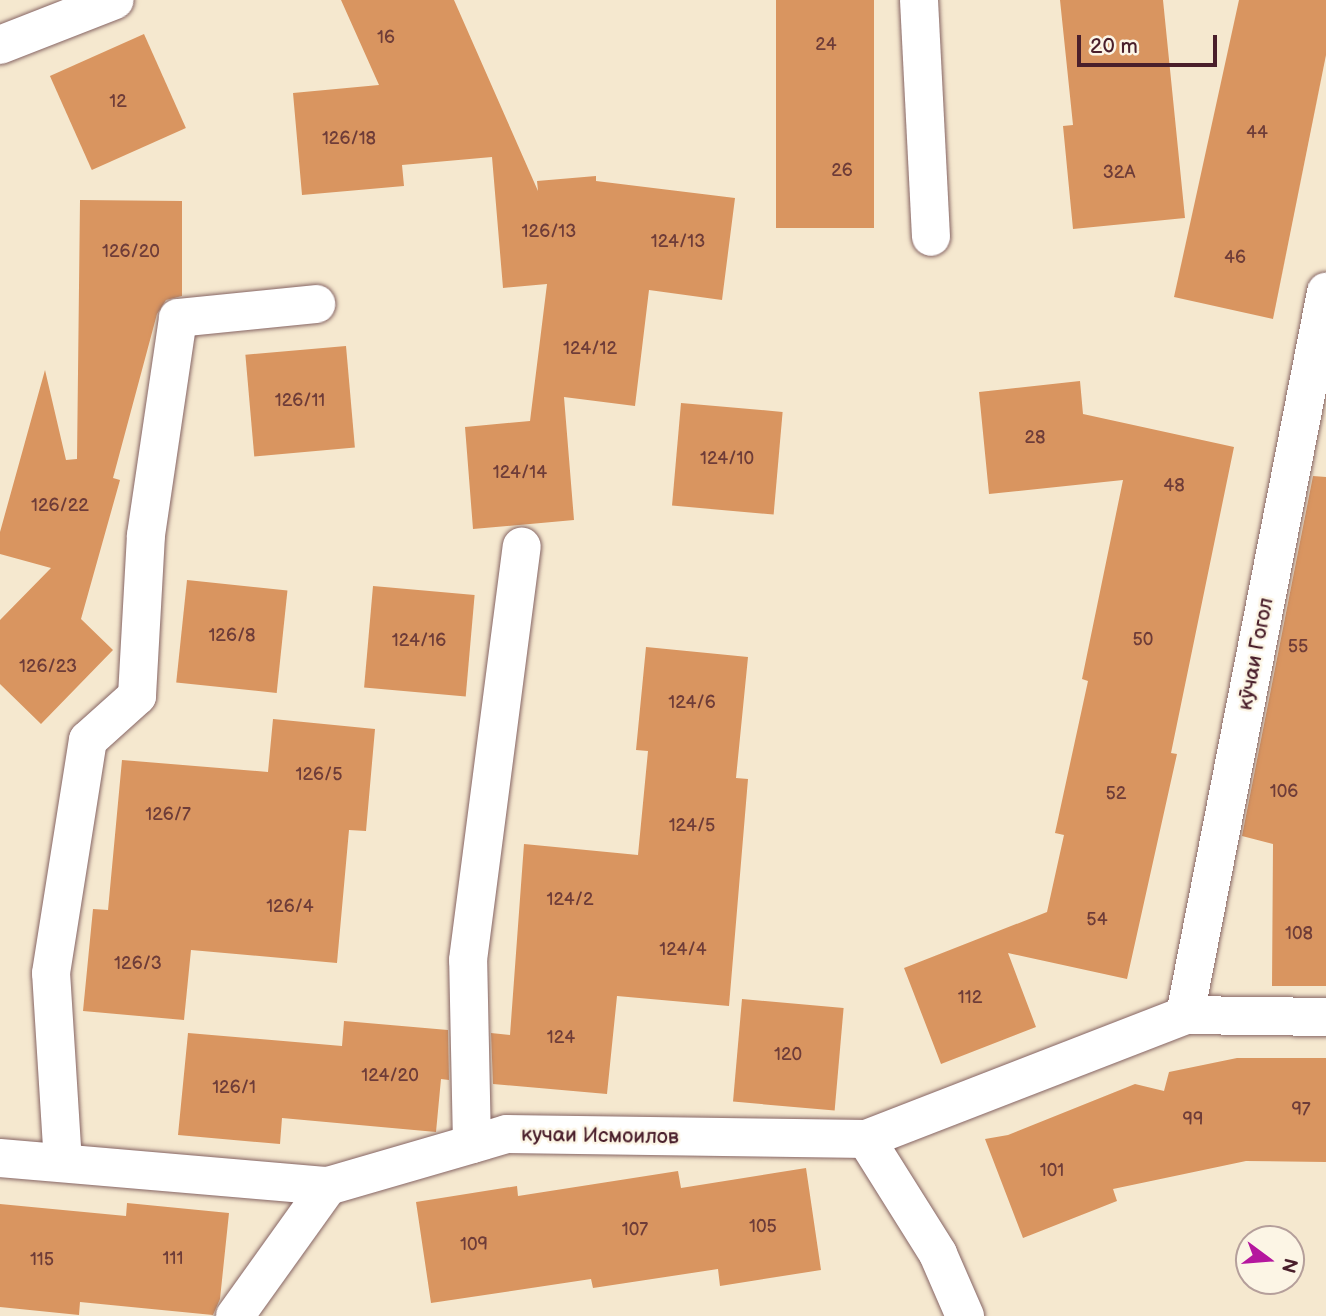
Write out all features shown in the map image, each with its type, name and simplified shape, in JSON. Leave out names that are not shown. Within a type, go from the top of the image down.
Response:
[{"type":"street","points":[[0,45],[116,0]]},
{"type":"street","points":[[919,0],[930,237]]},
{"type":"street","name":"кӯчаи Гогол","points":[[1185,1015],[1326,292]]},
{"type":"street","points":[[63,1163],[51,973],[88,740],[138,696],[146,535],[178,318],[316,304]]},
{"type":"street","points":[[472,1144],[468,960],[522,547]]},
{"type":"street","points":[[1185,1015],[1326,1017]]},
{"type":"street","name":"кучаи Исмоилов","points":[[0,1158],[328,1186],[507,1134],[866,1139],[1185,1015]]},
{"type":"street","points":[[866,1139],[938,1254],[965,1316]]},
{"type":"street","points":[[234,1316],[328,1186]]},
{"type":"building","points":[[341,0],[454,0],[538,191],[537,181],[596,176],[596,181],[735,198],[722,300],[649,290],[635,406],[564,397],[574,520],[473,529],[465,427],[530,421],[547,284],[503,288],[492,157],[402,165],[404,186],[302,195],[293,93],[379,85]]},
{"type":"building","points":[[776,0],[874,0],[874,228],[776,228]]},
{"type":"building","points":[[1060,0],[1163,0],[1185,218],[1073,229],[1063,126],[1073,125]]},
{"type":"building","points":[[1239,0],[1326,0],[1326,55],[1273,319],[1174,297]]},
{"type":"building","points":[[144,34],[186,128],[92,170],[50,76]]},
{"type":"building","points":[[80,200],[182,201],[182,296],[166,300],[157,314],[113,478],[120,480],[81,619],[113,650],[41,724],[0,684],[0,620],[51,568],[0,554],[0,532],[45,370],[66,460],[77,459]]},
{"type":"building","points":[[346,346],[355,448],[254,456],[245,355]]},
{"type":"building","points":[[1080,381],[1083,414],[1234,447],[1171,753],[1177,754],[1127,979],[1008,953],[1036,1027],[941,1064],[904,968],[1047,912],[1064,835],[1055,833],[1088,681],[1082,679],[1123,480],[989,494],[979,392]]},
{"type":"building","points":[[681,403],[783,412],[774,514],[672,506]]},
{"type":"building","points":[[1313,476],[1326,477],[1326,986],[1272,986],[1273,844],[1242,836]]},
{"type":"building","points":[[187,580],[287,591],[277,693],[176,682]]},
{"type":"building","points":[[373,586],[475,595],[466,697],[364,688]]},
{"type":"building","points":[[646,647],[748,657],[736,778],[748,779],[729,1006],[617,996],[607,1094],[493,1084],[491,1033],[510,1035],[524,844],[638,855],[648,751],[636,750]]},
{"type":"building","points":[[273,719],[375,729],[366,831],[349,830],[337,963],[191,950],[184,1020],[83,1011],[93,909],[108,910],[122,760],[268,772]]},
{"type":"building","points":[[742,999],[844,1008],[835,1110],[733,1102]]},
{"type":"building","points":[[344,1021],[448,1030],[449,1080],[441,1079],[436,1132],[282,1118],[280,1144],[178,1135],[188,1033],[342,1046]]},
{"type":"building","points":[[1237,1058],[1326,1058],[1326,1162],[1246,1161],[1113,1189],[1117,1201],[1023,1238],[985,1139],[1008,1135],[1135,1084],[1164,1091],[1169,1072]]},
{"type":"building","points":[[806,1168],[821,1270],[720,1286],[718,1269],[593,1288],[591,1279],[431,1303],[416,1202],[517,1186],[518,1196],[678,1171],[681,1188]]},
{"type":"building","points":[[127,1203],[229,1213],[220,1299],[213,1315],[80,1302],[79,1315],[0,1307],[0,1204],[126,1216]]}]
